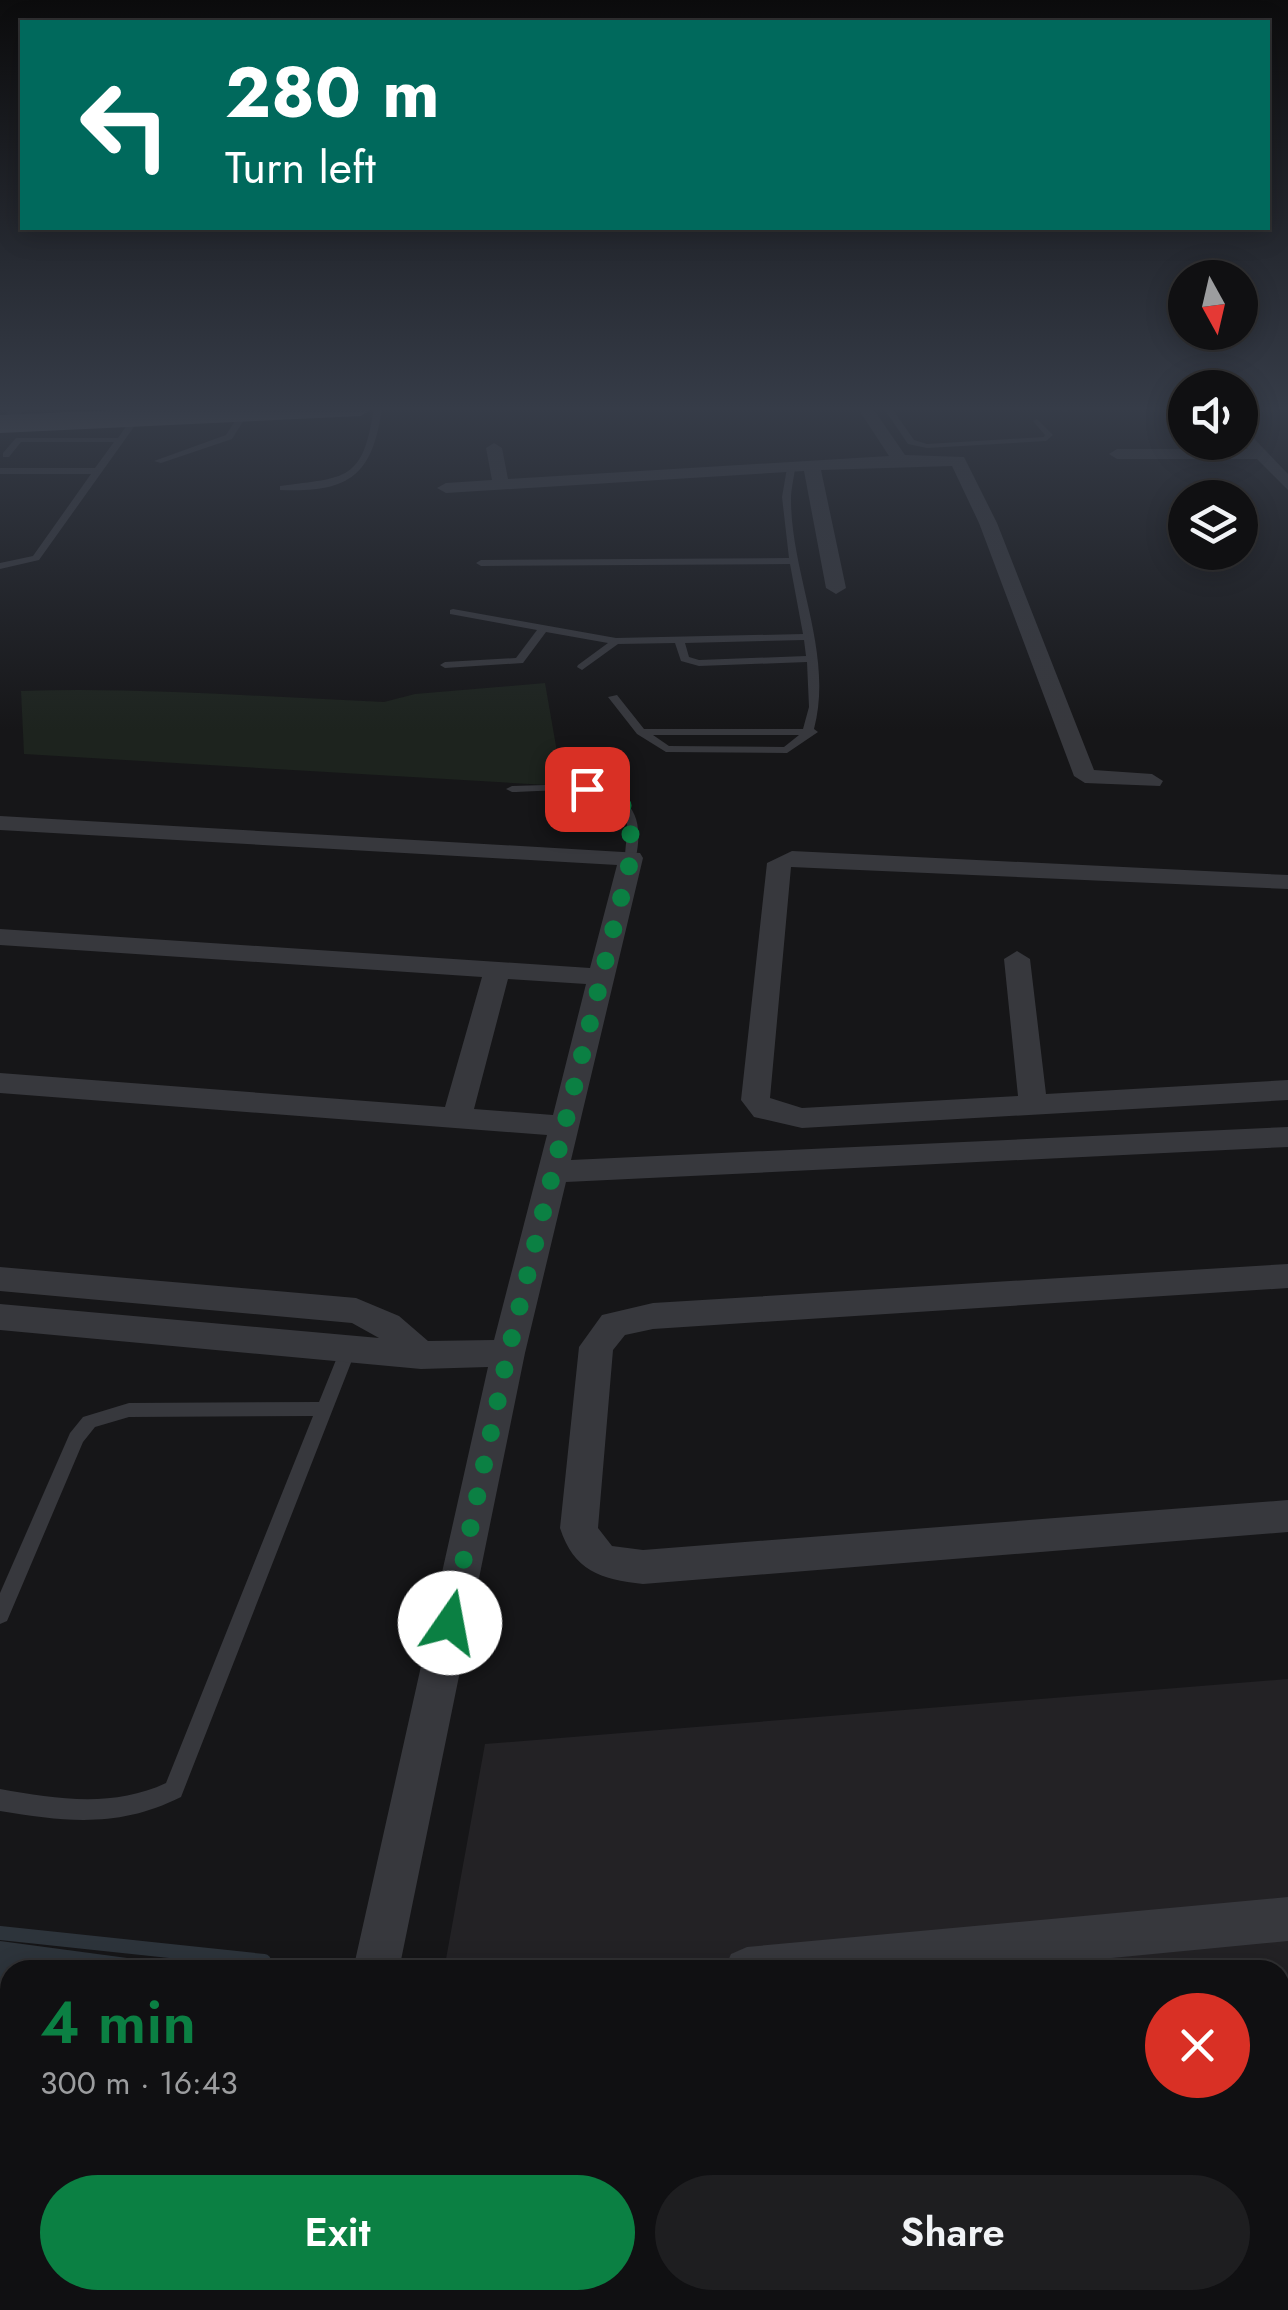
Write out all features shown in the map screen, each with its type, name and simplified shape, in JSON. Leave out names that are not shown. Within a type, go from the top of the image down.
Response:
[{"type":"street","points":[[821,515],[836,588]]},
{"type":"street","points":[[982,515],[1086,776],[1152,781]]},
{"type":"street","points":[[0,822],[631,858],[508,1353],[378,1960]]},
{"type":"street","points":[[1288,882],[792,858],[779,863],[755,1100],[764,1110],[782,1116],[815,1118],[1288,1090]]},
{"type":"street","points":[[0,937],[602,977]]},
{"type":"street","points":[[1017,959],[1033,1104]]},
{"type":"street","points":[[457,1118],[496,970]]},
{"type":"street","points":[[0,1083],[565,1126]]},
{"type":"street","points":[[554,1172],[1288,1137]]},
{"type":"street","points":[[1288,1276],[653,1316],[614,1324],[601,1335],[596,1347],[580,1528],[584,1549],[597,1562],[643,1566],[1288,1516]]},
{"type":"street","points":[[0,1279],[356,1311],[388,1325],[421,1355]]},
{"type":"street","points":[[0,1317],[348,1350],[421,1355],[508,1353]]},
{"type":"street","points":[[853,1960],[1288,1919]]},
{"type":"lane","points":[[0,566],[36,558],[67,515]]},
{"type":"lane","points":[[613,696],[641,732],[666,749],[787,750],[802,744],[813,732],[817,680],[793,562],[788,515]]},
{"type":"lane","points":[[481,563],[793,562]]},
{"type":"lane","points":[[453,612],[616,641],[807,638]]},
{"type":"lane","points":[[445,665],[519,660],[542,630]]},
{"type":"lane","points":[[678,640],[690,662],[812,659]]},
{"type":"lane","points":[[582,667],[616,641]]},
{"type":"lane","points":[[641,732],[813,732]]},
{"type":"lane","points":[[512,788],[587,789],[616,798],[632,817],[631,858]]},
{"type":"lane","points":[[0,1800],[107,1811],[148,1806],[174,1790],[348,1350]]},
{"type":"lane","points":[[0,1615],[76,1438],[89,1422],[129,1410],[325,1410]]},
{"type":"shaded area","points":[[545,683],[563,786],[24,754],[21,691],[157,691],[384,702],[415,694]]},
{"type":"shaded area","points":[[1288,1679],[1288,1960],[446,1960],[485,1744]]},
{"type":"shaded area","points":[[0,1941],[142,1960],[0,1960]]},
{"type":"waterway","points":[[0,1933],[255,1960]]},
{"type":"route","points":[[450,1623],[508,1353],[631,858],[630,811],[604,792],[587,789]]}]
